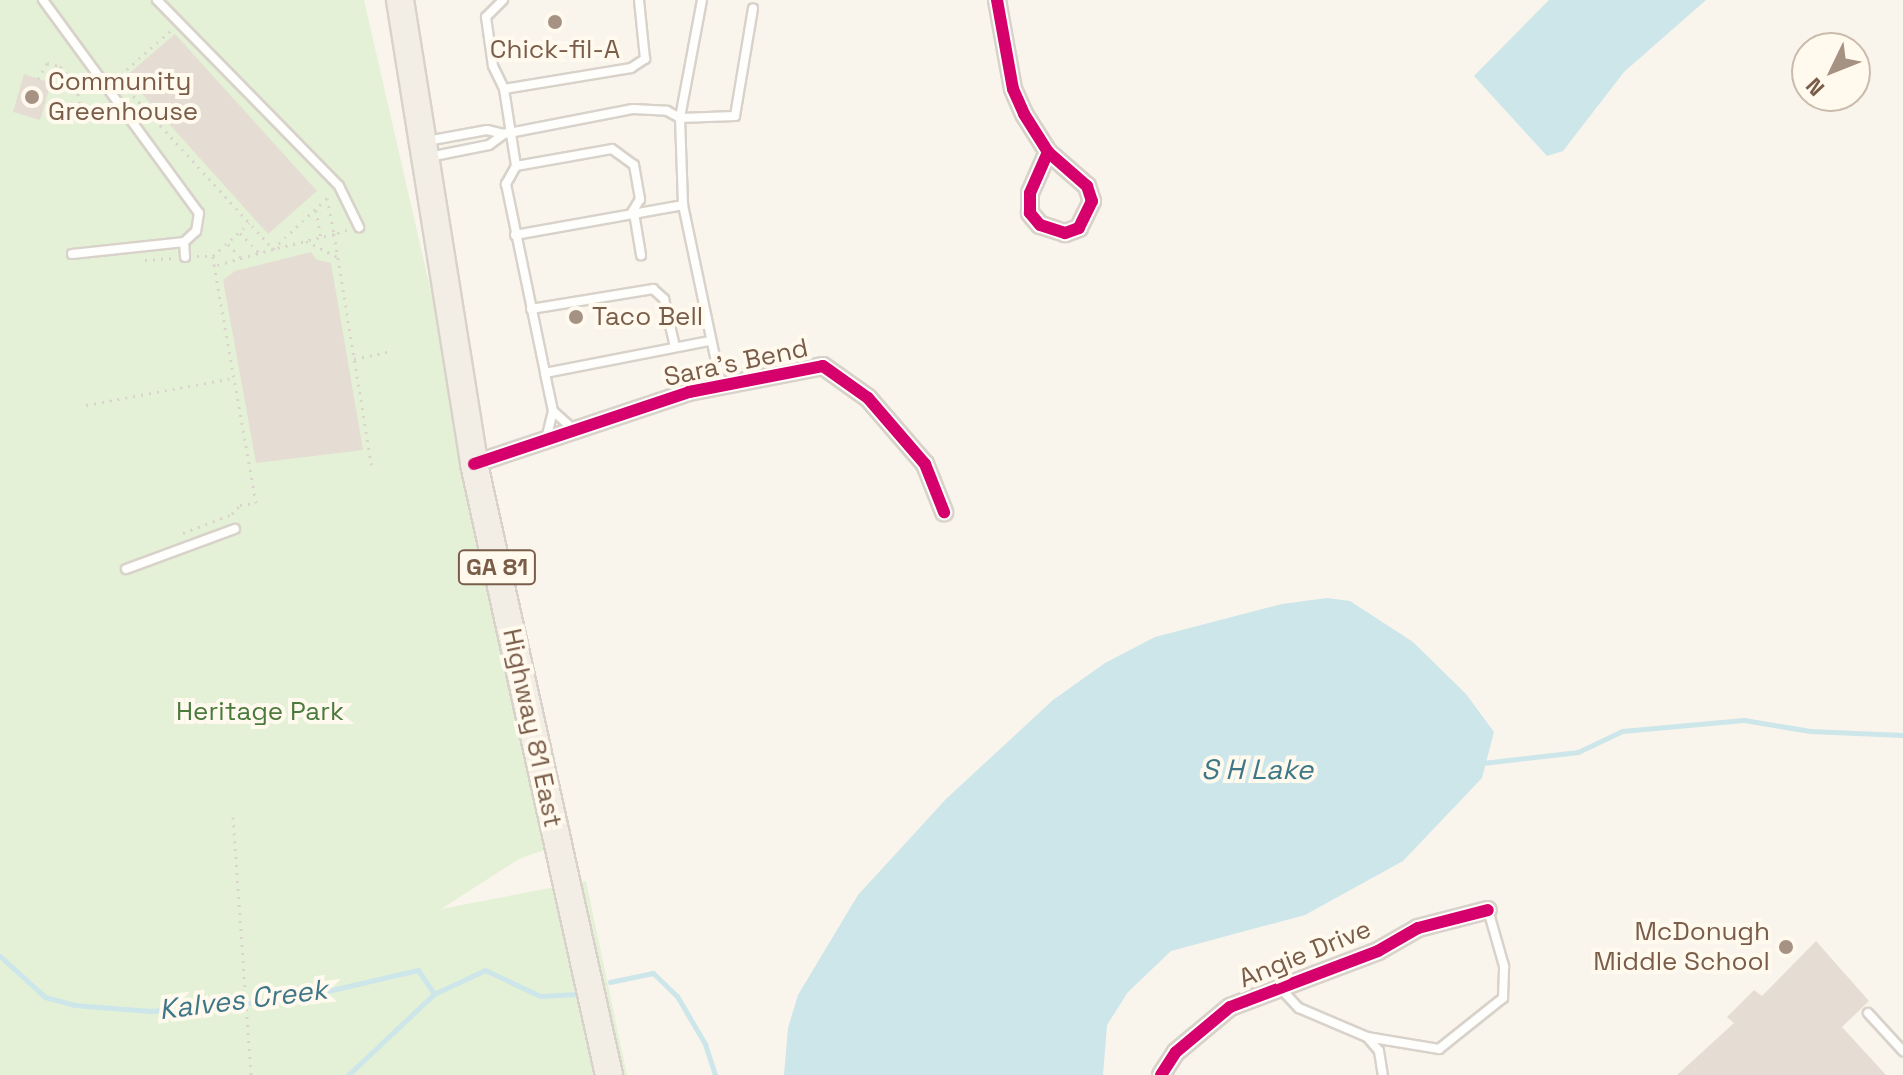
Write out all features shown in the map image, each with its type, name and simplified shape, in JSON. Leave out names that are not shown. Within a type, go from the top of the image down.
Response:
[{"type":"main road","name":"Highway 81 East","points":[[400,0],[474,464],[609,1075]]},
{"type":"street","points":[[997,0],[1013,89],[1048,152],[1075,172],[1092,201],[1079,228],[1065,233],[1040,225],[1030,213],[1030,193],[1048,152]]},
{"type":"street","name":"Sara's Bend","points":[[474,464],[722,385],[823,366],[868,398],[925,464],[944,512]]},
{"type":"street","name":"Angie Drive","points":[[1161,1075],[1176,1052],[1230,1007],[1378,951],[1418,928],[1488,910]]},
{"type":"lane","points":[[43,0],[199,213],[196,231],[184,242],[72,254]]},
{"type":"lane","points":[[157,0],[339,186],[359,227]]},
{"type":"lane","points":[[503,0],[486,17],[493,66],[504,89],[507,133],[516,166],[506,184],[553,411],[546,440]]},
{"type":"lane","points":[[504,89],[631,68],[645,59],[639,0]]},
{"type":"lane","points":[[702,0],[680,118],[683,205],[710,341],[722,385]]},
{"type":"lane","points":[[423,150],[487,130],[507,133],[633,109],[667,111],[680,118],[735,116],[753,8]]},
{"type":"lane","points":[[423,150],[489,145],[507,133]]},
{"type":"lane","points":[[516,166],[612,149],[634,165],[640,199],[632,214],[641,255]]},
{"type":"lane","points":[[515,235],[683,205]]},
{"type":"lane","points":[[184,242],[185,257]]},
{"type":"lane","points":[[531,309],[653,289],[664,299],[675,347]]},
{"type":"lane","points":[[545,373],[710,341]]},
{"type":"lane","points":[[553,411],[574,430]]},
{"type":"lane","points":[[126,569],[235,529]]},
{"type":"lane","points":[[1281,989],[1299,1008],[1367,1037],[1439,1049],[1503,998],[1504,966],[1488,910]]},
{"type":"lane","points":[[1868,1013],[1903,1051]]},
{"type":"lane","points":[[1367,1037],[1379,1051],[1383,1075]]},
{"type":"path","points":[[180,22],[117,78],[273,249]]},
{"type":"path","points":[[38,79],[47,63],[60,66],[76,86],[81,110]]},
{"type":"path","points":[[273,249],[327,198],[372,468]]},
{"type":"path","points":[[315,209],[321,237]]},
{"type":"path","points":[[185,257],[213,256],[249,223]]},
{"type":"path","points":[[239,232],[259,253]]},
{"type":"path","points":[[214,266],[334,234]]},
{"type":"path","points":[[306,241],[338,257]]},
{"type":"path","points":[[227,243],[242,259]]},
{"type":"path","points":[[177,535],[232,514],[240,505],[256,503],[213,256]]},
{"type":"path","points":[[354,359],[387,352]]},
{"type":"path","points":[[86,405],[233,378]]},
{"type":"path","points":[[233,817],[251,1075]]},
{"type":"green space","name":"Heritage Park","points":[[0,0],[364,0],[558,845],[519,859],[441,909],[586,881],[627,1075],[0,1075]]},
{"type":"water","points":[[1549,0],[1706,0],[1624,72],[1563,151],[1547,156],[1474,76]]},
{"type":"water","name":"S H Lake","points":[[1327,598],[1350,601],[1413,642],[1466,694],[1494,732],[1482,778],[1403,861],[1305,915],[1171,951],[1128,992],[1107,1025],[1103,1075],[784,1075],[788,1028],[798,995],[858,895],[946,799],[1053,700],[1105,663],[1155,637],[1282,604]]},
{"type":"building","points":[[175,34],[317,191],[268,234],[126,76]]},
{"type":"building","name":"Community Greenhouse","points":[[24,74],[51,83],[40,120],[13,112]]},
{"type":"building","points":[[311,252],[317,260],[331,263],[363,450],[256,463],[223,280],[235,271]]},
{"type":"building","points":[[1816,941],[1869,1001],[1842,1027],[1886,1075],[1677,1075],[1734,1023],[1727,1017],[1754,990],[1762,996]]},
{"type":"waterway","name":"Kalves Creek","points":[[1483,763],[1578,752],[1622,731],[1744,720],[1810,731],[1903,735]]},
{"type":"waterway","name":"Kalves Creek","points":[[0,956],[45,997],[74,1005],[150,1011],[293,999],[418,970],[434,994]]},
{"type":"waterway","name":"Kalves Creek","points":[[348,1075],[434,994],[485,970],[540,996],[573,994]]},
{"type":"waterway","name":"Kalves Creek","points":[[610,982],[653,973],[677,996],[705,1044],[715,1075]]},
{"type":"cycle path","points":[[997,0],[1013,89],[1024,114],[1048,152],[1087,186],[1092,201],[1079,228],[1065,233],[1040,225],[1030,213],[1030,193],[1048,152]]},
{"type":"cycle path","points":[[474,464],[689,392],[823,366],[868,398],[925,464],[944,512]]},
{"type":"cycle path","points":[[1161,1075],[1176,1052],[1230,1007],[1378,951],[1418,928],[1488,910]]},
{"type":"place","name":"Chick-fil-A","points":[[555,22]]},
{"type":"place","name":"Community Greenhouse","points":[[32,97]]},
{"type":"place","name":"Taco Bell","points":[[576,317]]},
{"type":"place","name":"McDonugh Middle School","points":[[1786,947]]}]
